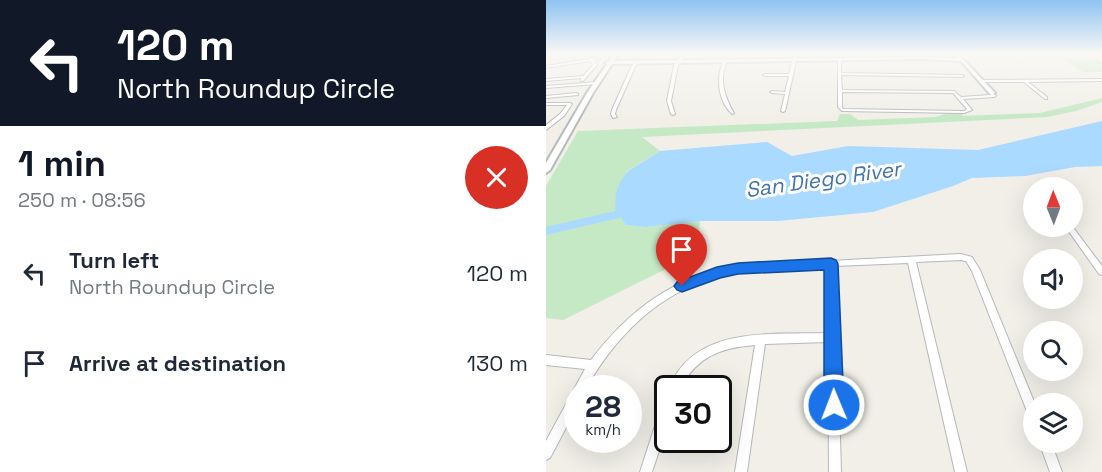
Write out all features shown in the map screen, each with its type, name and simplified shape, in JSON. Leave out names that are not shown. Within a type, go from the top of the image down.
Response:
[{"type":"street","points":[[546,170],[601,75]]},
{"type":"street","points":[[615,117],[613,114],[629,75]]},
{"type":"street","points":[[673,114],[669,101],[674,75]]},
{"type":"street","points":[[719,75],[723,99],[732,113]]},
{"type":"street","points":[[783,111],[791,75]]},
{"type":"street","points":[[840,75],[840,107],[847,111],[964,112],[970,110],[956,93],[947,91],[841,91]]},
{"type":"street","points":[[903,75],[962,76]]},
{"type":"street","points":[[960,98],[992,97],[992,93],[976,75]]},
{"type":"street","points":[[546,87],[548,80],[585,77]]},
{"type":"street","points":[[546,87],[578,85],[585,77]]},
{"type":"street","points":[[981,81],[1102,80]]},
{"type":"street","points":[[1025,81],[1045,98]]},
{"type":"street","points":[[546,87],[596,84]]},
{"type":"street","points":[[547,99],[556,88]]},
{"type":"street","points":[[772,92],[787,93]]},
{"type":"street","points":[[547,99],[576,94]]},
{"type":"street","points":[[546,128],[562,115],[570,104],[547,99]]},
{"type":"street","points":[[546,148],[560,147]]},
{"type":"street","points":[[1076,237],[1102,272]]},
{"type":"street","points":[[587,375],[592,365],[628,322],[652,303],[696,280],[738,268],[961,257],[969,259],[976,270],[1025,393]]},
{"type":"street","points":[[911,259],[961,472]]},
{"type":"street","points":[[831,264],[835,472]]},
{"type":"street","points":[[683,375],[690,364],[707,351],[724,345],[761,340],[833,337]]},
{"type":"street","points":[[741,472],[761,340]]},
{"type":"street","points":[[546,360],[592,365]]},
{"type":"street","points":[[546,454],[564,420]]},
{"type":"street","points":[[646,472],[654,447]]},
{"type":"street","points":[[1049,453],[1056,472]]},
{"type":"green space","points":[[1102,98],[1102,102],[1076,111],[1047,117],[642,137],[660,151],[627,171],[616,209],[626,225],[646,227],[700,221],[696,254],[563,320],[546,318],[546,186],[578,131],[837,121],[840,114],[850,114],[858,120],[936,117],[947,113],[963,114],[962,116],[1040,113]]},
{"type":"water","points":[[1102,121],[1102,166],[1075,167],[1025,176],[972,178],[873,212],[778,221],[701,221],[646,227],[626,225],[615,209],[616,193],[628,171],[660,151],[767,142],[792,156],[848,146],[978,150]]},
{"type":"waterway","name":"San Diego River","points":[[546,231],[632,211]]},
{"type":"route","points":[[682,286],[738,268],[831,264],[834,405]]}]
